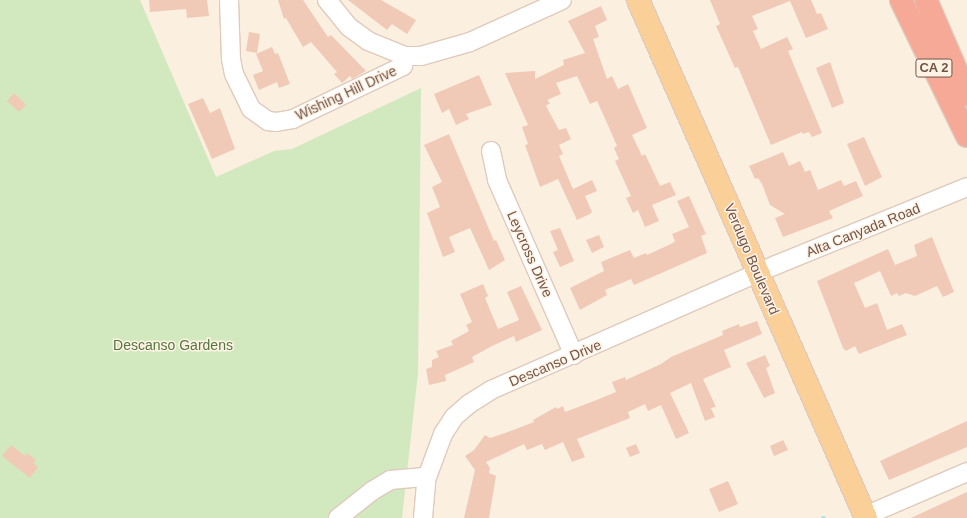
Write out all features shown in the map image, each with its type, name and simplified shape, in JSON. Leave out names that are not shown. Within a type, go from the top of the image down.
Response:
[{"type":"highway","name":"CA 2","points":[[902,0],[967,136]]},
{"type":"highway","points":[[926,0],[967,95]]},
{"type":"main road","name":"Verdugo Boulevard","points":[[638,0],[866,517]]},
{"type":"street","name":"Wishing Hill Drive","points":[[229,0],[231,59],[234,74],[252,109],[268,121],[276,122],[293,119],[403,66],[405,56],[433,54],[470,42],[562,0]]},
{"type":"street","points":[[327,0],[358,34],[378,46],[405,56]]},
{"type":"street","name":"Leycross Drive","points":[[491,151],[497,180],[574,355]]},
{"type":"street","name":"Alta Canyada Road","points":[[759,274],[967,187]]},
{"type":"street","name":"Descanso Drive","points":[[423,518],[427,477],[443,434],[454,418],[469,404],[491,390],[759,274]]},
{"type":"street","points":[[866,517],[967,472]]},
{"type":"street","points":[[338,518],[372,491],[390,480],[427,477]]},
{"type":"green space","name":"Descanso Gardens","points":[[0,0],[140,0],[216,177],[274,151],[292,149],[421,88],[418,373],[402,518],[0,518]]},
{"type":"building","points":[[149,0],[207,0],[209,16],[187,18],[186,9],[150,12]]},
{"type":"building","points":[[278,0],[303,0],[328,37],[331,35],[366,71],[352,79],[350,76],[342,83],[334,74],[337,72],[311,42],[303,47],[286,18],[284,19]]},
{"type":"building","points":[[348,0],[381,0],[416,20],[407,34],[392,24],[387,30]]},
{"type":"building","points":[[710,0],[811,0],[817,14],[821,13],[828,29],[806,38],[790,1],[752,16],[758,29],[753,31],[761,49],[787,37],[793,49],[788,51],[822,133],[812,137],[809,132],[803,134],[802,132],[771,145],[738,67],[735,68],[716,26],[720,24]]},
{"type":"building","points":[[601,6],[607,20],[595,26],[599,37],[593,39],[607,79],[612,76],[618,89],[628,84],[647,128],[632,135],[642,156],[645,154],[660,186],[670,182],[676,195],[652,205],[659,221],[645,227],[638,210],[633,213],[626,198],[631,196],[615,161],[619,159],[614,148],[617,146],[607,123],[597,101],[590,104],[577,76],[556,83],[561,94],[547,100],[550,103],[546,106],[559,130],[566,128],[571,139],[559,145],[563,154],[559,156],[573,189],[592,180],[597,191],[585,196],[592,212],[577,220],[558,179],[540,187],[525,145],[528,144],[522,127],[528,125],[505,73],[535,71],[535,79],[564,65],[563,60],[585,53],[568,21]]},
{"type":"building","points":[[249,32],[260,34],[257,53],[246,51]]},
{"type":"building","points":[[272,47],[275,54],[278,53],[290,84],[279,88],[277,82],[259,90],[253,75],[263,71],[256,54]]},
{"type":"building","points":[[830,62],[844,103],[832,108],[816,68]]},
{"type":"building","points":[[479,75],[492,105],[466,114],[469,119],[456,125],[449,109],[442,113],[434,94]]},
{"type":"building","points":[[14,93],[26,105],[19,112],[7,101]]},
{"type":"building","points":[[203,98],[210,113],[220,108],[235,149],[212,159],[188,104]]},
{"type":"building","points":[[449,134],[494,241],[496,240],[505,260],[489,270],[470,228],[449,237],[455,252],[443,257],[427,213],[440,207],[432,187],[442,182],[424,145]]},
{"type":"building","points":[[864,137],[882,177],[865,186],[847,144]]},
{"type":"building","points":[[783,152],[789,166],[800,161],[805,172],[810,170],[818,190],[841,180],[844,186],[856,181],[863,196],[829,211],[833,218],[783,237],[775,218],[785,214],[770,205],[762,184],[758,178],[755,179],[749,166]]},
{"type":"building","points":[[689,196],[706,234],[701,236],[707,253],[634,285],[631,279],[605,290],[607,295],[580,310],[570,288],[604,271],[601,262],[630,250],[634,258],[646,253],[647,255],[673,243],[675,241],[672,234],[689,227],[677,201]]},
{"type":"building","points":[[560,228],[574,261],[560,267],[553,252],[558,250],[550,231]]},
{"type":"building","points":[[599,235],[604,247],[592,253],[586,240]]},
{"type":"building","points":[[932,237],[954,292],[943,297],[937,286],[915,296],[906,293],[899,296],[897,293],[891,296],[880,271],[854,283],[865,308],[877,303],[887,330],[902,324],[907,335],[859,354],[855,346],[846,351],[843,348],[817,281],[888,249],[895,265],[917,256],[914,245]]},
{"type":"building","points":[[483,284],[488,296],[485,298],[498,329],[519,320],[507,292],[521,286],[542,330],[516,342],[514,336],[492,346],[472,357],[474,362],[445,375],[446,381],[429,385],[426,369],[432,367],[432,360],[439,357],[436,351],[453,345],[451,341],[469,331],[466,325],[472,322],[460,294]]},
{"type":"building","points":[[757,321],[762,334],[724,350],[731,367],[703,379],[716,407],[711,408],[715,417],[705,421],[691,383],[670,393],[689,433],[676,439],[661,405],[648,411],[645,404],[628,412],[630,418],[577,439],[585,457],[572,462],[563,442],[545,450],[542,444],[527,450],[524,444],[486,462],[490,468],[489,473],[496,476],[489,518],[464,518],[475,470],[465,456],[474,450],[485,435],[490,438],[534,422],[533,420],[556,407],[557,409],[563,406],[565,412],[616,392],[612,382],[625,377],[626,380],[661,364],[671,357],[723,335],[722,331],[739,324],[740,327]]},
{"type":"building","points":[[765,355],[770,366],[766,368],[775,393],[764,398],[746,363]]},
{"type":"building","points":[[967,421],[967,447],[889,480],[880,461]]},
{"type":"building","points":[[783,440],[788,450],[774,456],[770,446]]},
{"type":"building","points":[[636,444],[640,453],[630,457],[626,448]]},
{"type":"building","points":[[11,445],[25,456],[27,453],[36,460],[33,463],[38,467],[30,478],[2,456]]},
{"type":"building","points":[[728,481],[738,504],[719,512],[709,489]]},
{"type":"building","points":[[967,492],[967,518],[911,518]]}]
